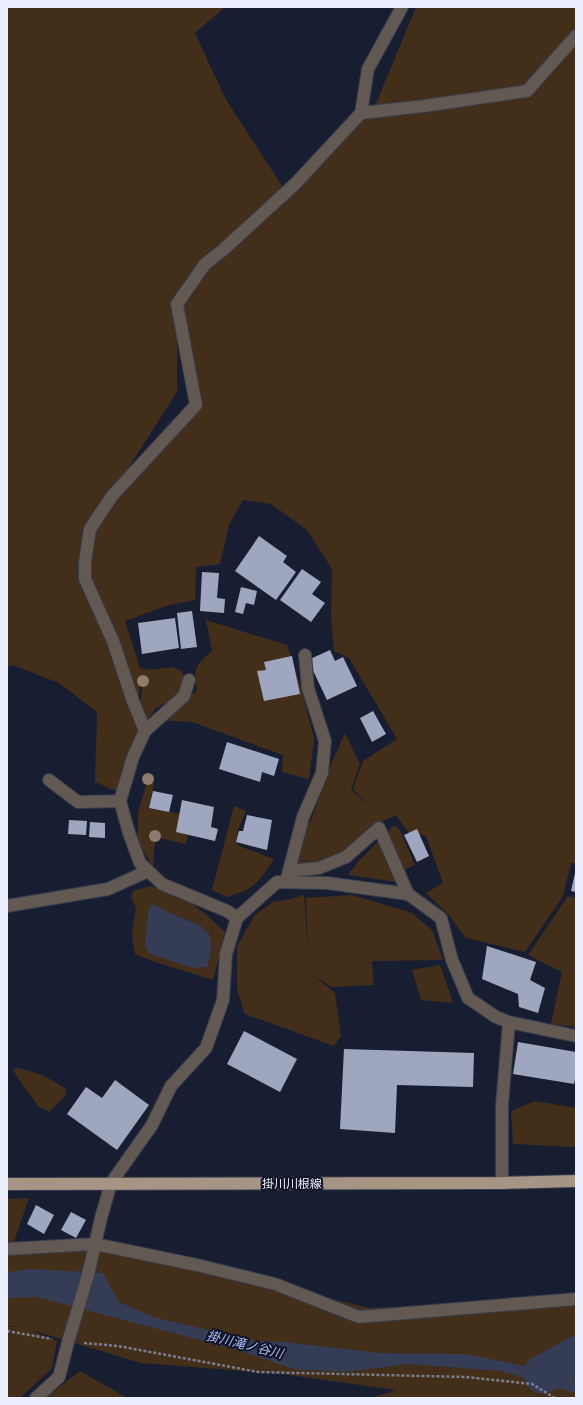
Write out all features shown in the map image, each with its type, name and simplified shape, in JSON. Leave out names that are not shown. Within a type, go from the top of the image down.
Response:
[{"type":"main road","name":"掛川川根線","points":[[7,1184],[576,1181]]},
{"type":"street","points":[[145,731],[133,701],[113,641],[85,579],[85,562],[90,529],[112,496],[196,405],[177,304],[205,264],[296,183],[361,113],[368,69],[402,7]]},
{"type":"street","points":[[361,113],[424,106],[527,90],[576,36]]},
{"type":"street","points":[[287,877],[303,817],[322,772],[325,741],[308,688],[305,655]]},
{"type":"street","points":[[189,680],[184,696],[145,731],[134,757],[120,802],[140,863],[148,871],[162,884],[227,911],[237,918]]},
{"type":"street","points":[[49,780],[78,802],[120,802]]},
{"type":"street","points":[[36,1398],[59,1377],[88,1275],[111,1183],[152,1125],[171,1086],[206,1048],[224,1000],[226,954],[237,918],[277,882],[287,877],[319,868],[346,857],[379,828],[408,894]]},
{"type":"street","points":[[7,906],[108,889],[148,871]]},
{"type":"street","points":[[287,877],[408,894],[441,918],[452,960],[468,998],[496,1017],[509,1022],[576,1036]]},
{"type":"street","points":[[502,1182],[502,1105],[509,1022]]},
{"type":"street","points":[[7,1249],[95,1244],[197,1265],[275,1284],[359,1317],[576,1299]]},
{"type":"path","points":[[7,1331],[68,1342],[118,1346],[258,1372],[466,1377],[532,1384],[555,1398]]},
{"type":"shaded area","points":[[7,7],[225,7],[195,33],[225,98],[286,192],[361,113],[373,111],[416,7],[576,7],[576,863],[571,863],[563,896],[525,952],[466,938],[448,914],[426,893],[443,883],[426,836],[409,833],[396,815],[381,822],[382,825],[360,850],[326,863],[301,866],[294,861],[297,838],[311,820],[331,764],[345,733],[360,764],[351,790],[370,806],[353,789],[363,761],[397,739],[349,658],[334,651],[331,617],[332,569],[307,530],[271,504],[243,500],[229,525],[220,564],[196,567],[195,600],[166,606],[125,621],[140,668],[149,670],[172,667],[182,671],[187,688],[170,701],[156,708],[143,726],[125,795],[95,782],[97,712],[59,683],[13,665],[7,667]],"holes":[[[177,304],[196,405],[92,525],[177,392]],[[141,675],[143,681],[139,713],[137,712]]]},
{"type":"shaded area","points":[[206,620],[287,645],[302,691],[314,739],[309,779],[282,772],[283,755],[192,722],[158,720],[166,711],[197,691],[197,668],[202,660],[212,651]]},
{"type":"shaded area","points":[[148,779],[154,784],[149,808],[180,814],[176,832],[188,835],[186,844],[155,837],[153,867],[138,842],[138,812]]},
{"type":"shaded area","points":[[234,806],[246,811],[238,830],[236,842],[239,846],[274,859],[255,884],[244,891],[227,897],[212,890]]},
{"type":"shaded area","points":[[394,825],[400,830],[415,865],[400,872],[397,882],[348,875],[357,863]]},
{"type":"shaded area","points":[[150,886],[188,901],[208,916],[225,932],[213,980],[152,961],[135,954],[132,935],[136,908],[131,897],[133,891]]},
{"type":"shaded area","points":[[304,895],[308,952],[306,898],[352,895],[412,913],[432,930],[443,960],[372,961],[374,985],[331,987],[313,975],[335,993],[341,1036],[334,1046],[245,1014],[237,990],[237,946],[255,915],[273,902]]},
{"type":"shaded area","points":[[568,896],[576,898],[576,1027],[551,1024],[562,972],[528,955]]},
{"type":"shaded area","points":[[440,965],[453,1003],[421,1000],[412,970]]},
{"type":"shaded area","points":[[17,1068],[54,1081],[66,1089],[65,1096],[49,1112],[38,1106],[13,1070]]},
{"type":"shaded area","points":[[535,1101],[576,1108],[576,1147],[513,1144],[511,1111]]},
{"type":"shaded area","points":[[29,1198],[11,1250],[95,1244],[197,1265],[369,1308],[576,1299],[576,1398],[372,1398],[396,1390],[282,1374],[141,1363],[28,1329],[57,1341],[52,1368],[20,1398],[7,1398],[7,1327],[20,1327],[7,1326],[7,1199]]},
{"type":"shaded area","points":[[80,1371],[127,1398],[45,1398]]},
{"type":"water","points":[[152,903],[170,913],[201,926],[210,936],[211,951],[207,967],[193,968],[150,954],[145,946],[148,912]]},
{"type":"water","points":[[32,1269],[103,1273],[119,1302],[153,1317],[255,1341],[284,1342],[380,1353],[465,1354],[564,1374],[576,1383],[576,1393],[501,1371],[408,1364],[346,1372],[294,1369],[237,1350],[37,1297],[7,1298],[7,1272]]},
{"type":"building","points":[[259,536],[287,556],[283,562],[296,572],[276,600],[235,571]]},
{"type":"building","points":[[302,569],[321,582],[312,594],[325,603],[311,622],[280,600]]},
{"type":"building","points":[[202,572],[219,573],[217,598],[225,599],[224,613],[200,611]]},
{"type":"building","points":[[241,587],[257,591],[254,605],[246,603],[243,614],[235,612]]},
{"type":"building","points":[[192,611],[197,647],[181,649],[177,613]]},
{"type":"building","points":[[175,618],[179,648],[142,654],[138,623]]},
{"type":"building","points":[[330,650],[335,661],[343,657],[357,686],[327,700],[308,660]]},
{"type":"building","points":[[292,656],[300,694],[264,701],[257,671],[266,670],[264,662]]},
{"type":"building","points":[[373,711],[386,734],[372,742],[360,718]]},
{"type":"building","points":[[227,742],[279,759],[274,776],[262,772],[260,782],[219,769]]},
{"type":"building","points":[[153,791],[173,795],[169,812],[149,808]]},
{"type":"building","points":[[182,800],[214,807],[211,827],[218,829],[215,841],[176,832]]},
{"type":"building","points":[[247,815],[272,820],[267,850],[236,842],[239,831],[243,831]]},
{"type":"building","points":[[69,820],[87,821],[86,835],[68,834]]},
{"type":"building","points":[[90,822],[105,823],[105,838],[89,837]]},
{"type":"building","points":[[417,829],[429,856],[417,862],[404,835]]},
{"type":"building","points":[[576,873],[576,892],[571,891]]},
{"type":"building","points":[[487,946],[536,962],[530,980],[545,988],[538,1013],[519,1007],[518,994],[482,979]]},
{"type":"building","points":[[244,1031],[297,1059],[280,1092],[227,1064]]},
{"type":"building","points":[[518,1042],[576,1052],[576,1075],[574,1084],[513,1074]]},
{"type":"building","points":[[344,1049],[474,1053],[473,1087],[397,1085],[395,1133],[340,1129]]},
{"type":"building","points":[[115,1080],[149,1105],[117,1150],[67,1114],[86,1087],[102,1098]]},
{"type":"building","points":[[36,1205],[54,1215],[44,1234],[27,1224]]},
{"type":"building","points":[[71,1212],[86,1220],[76,1238],[61,1230]]},
{"type":"waterway","name":"掛川滝ノ谷川","points":[[543,1374],[576,1356]]}]
